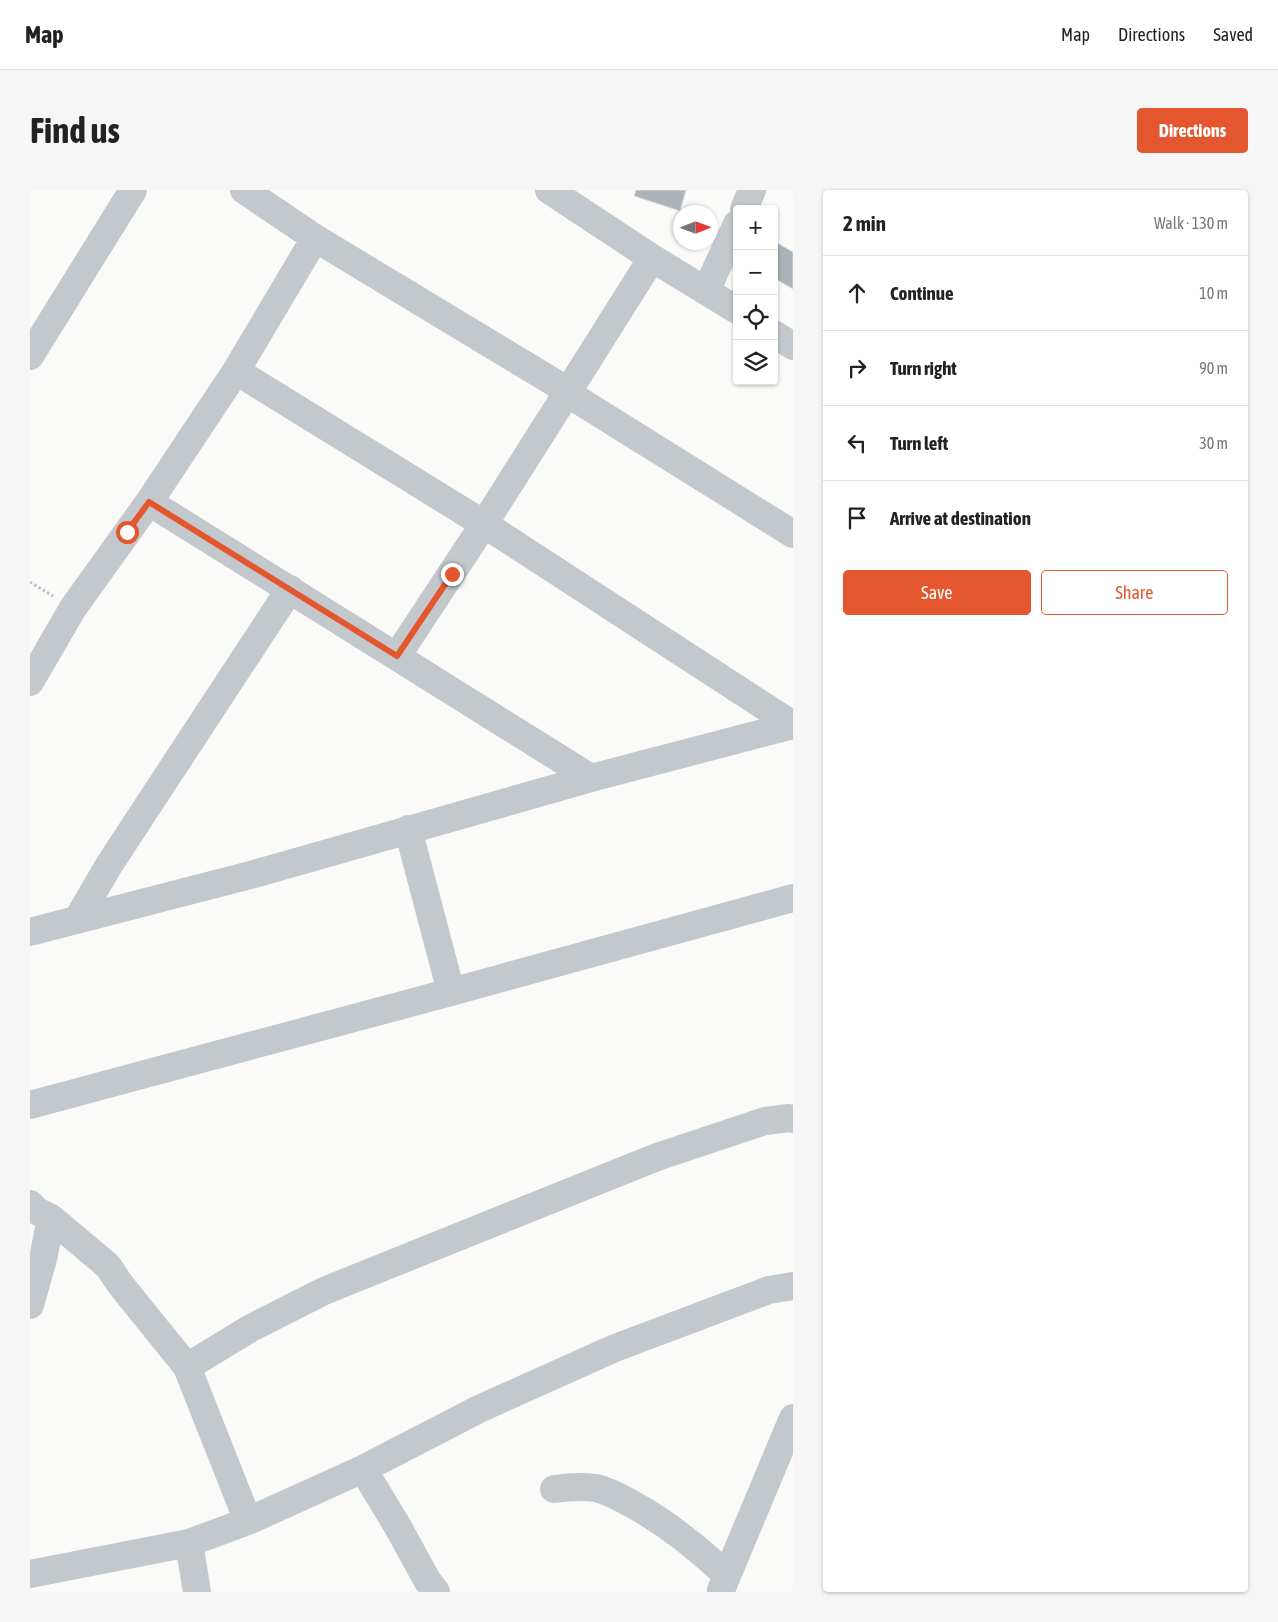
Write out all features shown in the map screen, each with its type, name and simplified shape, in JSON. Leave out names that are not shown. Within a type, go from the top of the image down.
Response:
[{"type":"street","points":[[30,356],[133,190]]},
{"type":"street","points":[[244,190],[315,238],[555,383],[793,534]]},
{"type":"street","points":[[549,190],[652,258],[733,307]]},
{"type":"street","points":[[746,205],[752,190]]},
{"type":"street","points":[[706,290],[733,233]]},
{"type":"street","points":[[30,682],[73,608],[149,502],[236,371],[315,238]]},
{"type":"street","points":[[397,656],[568,393],[652,258]]},
{"type":"street","points":[[778,337],[793,346]]},
{"type":"street","points":[[236,371],[484,524],[793,725]]},
{"type":"street","points":[[149,502],[592,778]]},
{"type":"street","points":[[77,920],[109,865],[290,589]]},
{"type":"street","points":[[30,932],[254,874],[592,778],[793,725]]},
{"type":"street","points":[[408,829],[451,992]]},
{"type":"street","points":[[30,1105],[793,898]]},
{"type":"street","points":[[187,1367],[251,1328],[333,1288],[657,1157],[765,1120],[793,1119]]},
{"type":"street","points":[[41,1211],[108,1266],[120,1284],[187,1367],[248,1522]]},
{"type":"street","points":[[30,1304],[43,1259],[41,1211]]},
{"type":"street","points":[[30,1574],[189,1543],[248,1522],[363,1469],[478,1409],[615,1348],[769,1290],[793,1286]]},
{"type":"street","points":[[554,1488],[597,1488],[618,1496],[680,1534],[723,1583],[793,1418]]},
{"type":"street","points":[[363,1469],[427,1580],[436,1592]]},
{"type":"street","points":[[189,1543],[197,1592]]},
{"type":"building","points":[[636,190],[686,190],[682,205],[673,205],[673,209],[634,196]]},
{"type":"building","points":[[778,243],[793,252],[793,289],[778,280]]},
{"type":"route","points":[[127,532],[149,502],[397,656],[452,574]]}]
